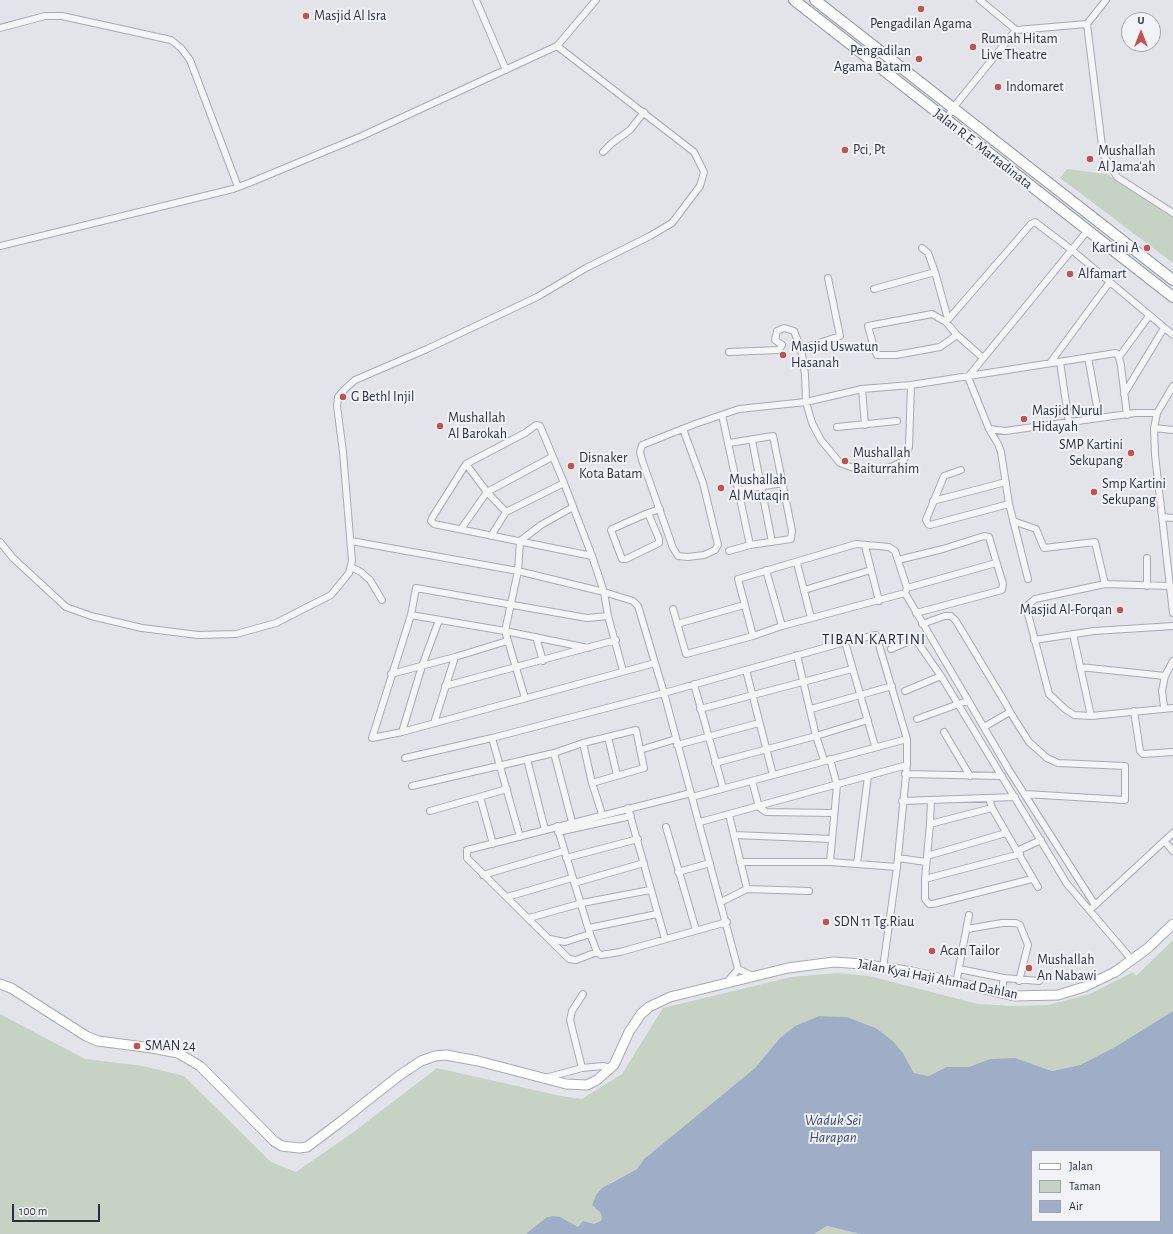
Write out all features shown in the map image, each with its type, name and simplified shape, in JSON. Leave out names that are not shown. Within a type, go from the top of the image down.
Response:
[{"type":"highway","name":"Jalan R.E. Martadinata","points":[[794,0],[1173,297]]},
{"type":"highway","name":"Jalan R.E. Martadinata","points":[[815,0],[953,108],[968,118],[1173,280]]},
{"type":"main road","name":"Jalan Kyai Haji Ahmad Dahlan","points":[[0,984],[11,988],[86,1036],[98,1041],[178,1053],[200,1066],[274,1141],[291,1148],[307,1147],[400,1075],[421,1061],[435,1056],[446,1055],[478,1061],[566,1084],[587,1085],[597,1080],[612,1068],[635,1023],[649,1007],[670,997],[753,976],[825,962],[849,962],[883,968],[1001,994],[1028,997],[1058,995],[1094,983],[1132,960],[1173,924]]},
{"type":"street","points":[[476,0],[506,70]]},
{"type":"street","points":[[0,246],[238,187],[362,136],[557,46],[596,0]]},
{"type":"street","points":[[980,0],[1016,30],[1087,24]]},
{"type":"street","points":[[1106,0],[1087,24],[1103,154],[1117,177],[1173,213]]},
{"type":"street","points":[[0,28],[45,16],[62,16],[171,40],[181,48],[190,60],[238,187]]},
{"type":"street","points":[[946,120],[953,108],[1016,30]]},
{"type":"street","points":[[0,542],[13,558],[66,607],[91,616],[142,628],[198,635],[236,634],[276,623],[331,595],[345,579],[351,567],[351,541],[337,406],[338,397],[355,380],[427,349],[537,297],[672,223],[700,186],[704,172],[694,152],[557,46]]},
{"type":"street","points":[[603,152],[612,143],[630,130],[644,112]]},
{"type":"street","points":[[947,320],[1031,224],[1038,224],[1148,316],[1173,335]]},
{"type":"street","points":[[968,377],[1088,230]]},
{"type":"street","points":[[922,248],[928,253],[935,272],[947,320],[957,335],[983,358]]},
{"type":"street","points":[[874,289],[935,272]]},
{"type":"street","points":[[801,349],[840,336],[828,278]]},
{"type":"street","points":[[1050,363],[1110,283]]},
{"type":"street","points":[[947,320],[932,314],[868,326],[875,351],[880,355],[896,355],[940,347],[957,335]]},
{"type":"street","points":[[1119,357],[1148,316]]},
{"type":"street","points":[[729,352],[779,350],[782,345],[776,341],[775,335],[777,331],[784,328],[794,332],[801,349],[805,374],[806,402],[812,423],[821,440],[840,463],[849,467],[872,471],[902,462],[909,447],[911,385]]},
{"type":"street","points":[[1124,394],[1164,328]]},
{"type":"street","points":[[683,429],[703,483],[718,544],[715,550],[704,555],[678,556],[640,452],[642,445],[683,429],[739,409],[806,402],[862,389],[911,385],[968,377],[1116,353],[1119,357],[1127,415]]},
{"type":"street","points":[[1088,357],[1099,418]]},
{"type":"street","points":[[1060,362],[1069,423]]},
{"type":"street","points":[[968,377],[989,429],[1001,452],[1009,504],[1028,579]]},
{"type":"street","points":[[1173,386],[1157,413],[1154,428],[1173,613]]},
{"type":"street","points":[[862,389],[865,424]]},
{"type":"street","points":[[989,429],[1005,432],[1099,418],[1157,413]]},
{"type":"street","points":[[722,415],[750,544]]},
{"type":"street","points":[[837,427],[897,421]]},
{"type":"street","points":[[592,556],[434,524],[431,521],[466,464],[525,433],[536,425],[540,426],[592,556],[604,592],[608,616],[616,640],[623,671]]},
{"type":"street","points":[[1154,428],[1173,430]]},
{"type":"street","points":[[729,443],[773,436],[792,535],[791,538],[772,542],[750,544],[729,551]]},
{"type":"street","points":[[752,440],[772,542]]},
{"type":"street","points":[[461,529],[487,492],[552,457]]},
{"type":"street","points":[[466,464],[487,492],[506,512]]},
{"type":"street","points":[[961,470],[944,476],[926,520],[930,525],[1009,504]]},
{"type":"street","points":[[933,500],[1006,482]]},
{"type":"street","points":[[738,490],[783,483]]},
{"type":"street","points":[[491,536],[506,512],[564,484]]},
{"type":"street","points":[[525,698],[507,641],[506,631],[518,572],[520,541],[541,525],[573,507]]},
{"type":"street","points":[[648,513],[659,539],[659,543],[626,559],[622,559],[610,530],[648,513],[660,508]]},
{"type":"street","points":[[1163,517],[1173,518]]},
{"type":"street","points":[[1013,521],[1036,529],[1044,548],[1095,542],[1105,584]]},
{"type":"street","points":[[898,560],[943,549],[987,535],[1004,584],[1002,590],[916,614]]},
{"type":"street","points":[[351,541],[518,572],[628,598],[638,606],[664,693],[691,795],[700,822],[738,969]]},
{"type":"street","points":[[753,636],[738,579],[766,570],[797,563],[856,544],[893,548],[898,560],[906,590],[916,614],[967,701],[1095,905]]},
{"type":"street","points":[[866,546],[879,601]]},
{"type":"street","points":[[1147,558],[1147,586]]},
{"type":"street","points":[[797,563],[810,618]]},
{"type":"street","points":[[673,609],[686,654],[753,636],[810,618],[879,601],[906,590],[996,563]]},
{"type":"street","points":[[351,567],[362,572],[370,580],[382,600]]},
{"type":"street","points":[[766,570],[782,626]]},
{"type":"street","points":[[804,590],[871,570]]},
{"type":"street","points":[[1170,586],[1105,584],[1035,599],[1028,605],[1027,610],[1049,694],[1064,709],[1074,715],[1091,716],[1164,707],[1173,708]]},
{"type":"street","points":[[608,616],[587,618],[416,588],[411,615],[391,674],[372,738],[402,732],[655,663]]},
{"type":"street","points":[[677,624],[744,605]]},
{"type":"street","points":[[411,615],[506,631],[588,648]]},
{"type":"street","points":[[922,624],[945,616],[951,616],[956,621],[1010,712],[1030,742],[1046,758],[1058,763],[1125,766],[1125,800],[1025,794]]},
{"type":"street","points":[[402,732],[422,666],[439,620]]},
{"type":"street","points":[[1034,640],[1073,634],[1173,626]]},
{"type":"street","points":[[1073,634],[1091,716]]},
{"type":"street","points":[[405,758],[492,738],[664,693],[845,642],[876,635],[907,738],[907,765],[902,801],[897,868],[883,968]]},
{"type":"street","points":[[536,637],[543,660]]},
{"type":"street","points":[[891,650],[914,639],[941,676],[1067,884],[1132,960]]},
{"type":"street","points":[[446,686],[616,640]]},
{"type":"street","points":[[391,674],[507,641]]},
{"type":"street","points":[[845,642],[875,746]]},
{"type":"street","points":[[797,656],[816,736],[837,785],[830,862]]},
{"type":"street","points":[[434,723],[455,657]]},
{"type":"street","points":[[1164,707],[1162,691],[1165,676],[1173,661]]},
{"type":"street","points":[[1080,667],[1165,676]]},
{"type":"street","points":[[700,709],[852,669]]},
{"type":"street","points":[[746,670],[765,749],[773,775]]},
{"type":"street","points":[[905,691],[941,676]]},
{"type":"street","points":[[694,684],[723,788]]},
{"type":"street","points":[[810,709],[892,686]]},
{"type":"street","points":[[917,719],[967,701]]},
{"type":"street","points":[[1134,711],[1140,751],[1143,754],[1173,752]]},
{"type":"street","points":[[984,728],[1010,712]]},
{"type":"street","points":[[715,763],[816,736],[868,720]]},
{"type":"street","points":[[640,750],[708,737],[759,723]]},
{"type":"street","points":[[412,786],[554,753],[583,743],[636,730],[644,768],[592,783]]},
{"type":"street","points":[[944,732],[970,776]]},
{"type":"street","points":[[492,738],[520,837]]},
{"type":"street","points":[[608,738],[617,776]]},
{"type":"street","points":[[558,829],[572,822],[602,814],[752,781],[907,738]]},
{"type":"street","points":[[583,743],[592,783],[602,814]]},
{"type":"street","points":[[554,753],[572,822]]},
{"type":"street","points":[[527,759],[545,830]]},
{"type":"street","points":[[700,822],[759,807],[907,765]]},
{"type":"street","points":[[905,774],[1002,776]]},
{"type":"street","points":[[857,864],[868,776]]},
{"type":"street","points":[[752,781],[759,807],[766,812],[834,813]]},
{"type":"street","points":[[430,811],[507,789]]},
{"type":"street","points":[[480,797],[493,844]]},
{"type":"street","points":[[902,801],[1015,797]]},
{"type":"street","points":[[989,798],[992,808],[1038,887]]},
{"type":"street","points":[[931,800],[927,859],[924,879],[925,899],[929,904],[1032,879]]},
{"type":"street","points":[[628,808],[638,839],[650,890],[664,939]]},
{"type":"street","points":[[930,824],[992,808]]},
{"type":"street","points":[[729,815],[747,889]]},
{"type":"street","points":[[597,952],[576,960],[569,959],[467,858],[465,853],[468,848],[493,844],[545,830],[631,816]]},
{"type":"street","points":[[666,827],[696,930]]},
{"type":"street","points":[[558,829],[597,952],[602,955],[727,922]]},
{"type":"street","points":[[898,858],[927,859],[1006,833]]},
{"type":"street","points":[[1089,911],[1173,833]]},
{"type":"street","points":[[734,835],[832,839]]},
{"type":"street","points":[[484,875],[565,854],[638,839]]},
{"type":"street","points":[[924,879],[1018,853],[1041,840]]},
{"type":"street","points":[[1164,841],[1173,851]]},
{"type":"street","points":[[678,872],[710,862]]},
{"type":"street","points":[[740,862],[830,862],[897,868]]},
{"type":"street","points":[[507,897],[644,863]]},
{"type":"street","points":[[721,902],[747,889],[810,891]]},
{"type":"street","points":[[529,918],[582,903],[650,890]]},
{"type":"street","points":[[547,937],[565,942],[590,931],[657,914]]},
{"type":"street","points":[[956,983],[969,915]]},
{"type":"street","points":[[967,930],[1002,923],[1016,923],[1020,925],[1028,945],[1019,981]]},
{"type":"street","points":[[738,969],[753,976]]},
{"type":"street","points":[[728,982],[738,969]]},
{"type":"street","points":[[959,969],[1019,981],[1039,982]]},
{"type":"street","points":[[1001,994],[1004,978]]},
{"type":"street","points":[[582,1068],[570,1020],[572,1011],[583,994]]},
{"type":"street","points":[[545,1078],[582,1068],[602,1066],[612,1068]]},
{"type":"green space","points":[[1067,169],[1107,174],[1173,216],[1173,263],[1060,178]]},
{"type":"green space","points":[[1173,940],[1173,1011],[1115,1047],[1080,1065],[1052,1071],[1035,1065],[990,1059],[969,1067],[946,1067],[929,1076],[914,1073],[903,1053],[893,1041],[876,1028],[847,1017],[819,1016],[779,1039],[755,1068],[644,1159],[637,1169],[610,1183],[611,1234],[0,1234],[0,1014],[85,1059],[143,1066],[184,1076],[271,1162],[296,1172],[355,1131],[437,1068],[561,1096],[582,1099],[622,1074],[663,1008],[791,977],[837,973],[869,976],[978,1004],[1014,1006],[1048,1005],[1090,994],[1133,972],[1136,976]]},
{"type":"green space","points":[[827,1226],[860,1233],[861,1234],[814,1234]]},
{"type":"water","name":"Waduk Sei Harapan","points":[[1173,1011],[1173,1234],[861,1234],[827,1226],[814,1234],[526,1234],[547,1217],[560,1217],[578,1227],[583,1221],[594,1224],[601,1221],[602,1217],[600,1212],[592,1205],[596,1195],[602,1188],[637,1169],[644,1159],[755,1068],[779,1039],[795,1026],[819,1016],[847,1017],[876,1028],[893,1041],[903,1053],[914,1073],[929,1076],[946,1067],[969,1067],[990,1059],[1015,1058],[1052,1071],[1080,1065],[1115,1047]]},
{"type":"place","name":"Pengadilan Agama","points":[[921,9]]},
{"type":"place","name":"Masjid Al Isra","points":[[306,16]]},
{"type":"place","name":"Rumah Hitam Live Theatre","points":[[973,47]]},
{"type":"place","name":"Pengadilan Agama Batam","points":[[919,59]]},
{"type":"place","name":"Indomaret","points":[[998,87]]},
{"type":"place","name":"Pci, Pt","points":[[845,150]]},
{"type":"place","name":"Mushallah Al Jama'ah","points":[[1090,159]]},
{"type":"place","name":"Kartini A","points":[[1147,248]]},
{"type":"place","name":"Alfamart","points":[[1070,274]]},
{"type":"place","name":"Masjid Uswatun Hasanah","points":[[783,355]]},
{"type":"place","name":"G Bethl Injil","points":[[343,397]]},
{"type":"place","name":"Masjid Nurul Hidayah","points":[[1024,419]]},
{"type":"place","name":"Mushallah Al Barokah","points":[[440,426]]},
{"type":"place","name":"SMP Kartini Sekupang","points":[[1131,453]]},
{"type":"place","name":"Mushallah Baiturrahim","points":[[845,461]]},
{"type":"place","name":"Disnaker Kota Batam","points":[[571,466]]},
{"type":"place","name":"Mushallah Al Mutaqin","points":[[721,488]]},
{"type":"place","name":"Smp Kartini Sekupang","points":[[1094,492]]},
{"type":"place","name":"Masjid Al-Forqan","points":[[1120,610]]},
{"type":"place","name":"SDN 11 Tg.Riau","points":[[826,922]]},
{"type":"place","name":"Acan Tailor","points":[[932,951]]},
{"type":"place","name":"Mushallah An Nabawi","points":[[1029,968]]},
{"type":"place","name":"SMAN 24","points":[[137,1046]]},
{"type":"district","name":"TIBAN KARTINI","points":[[874,639]]}]
